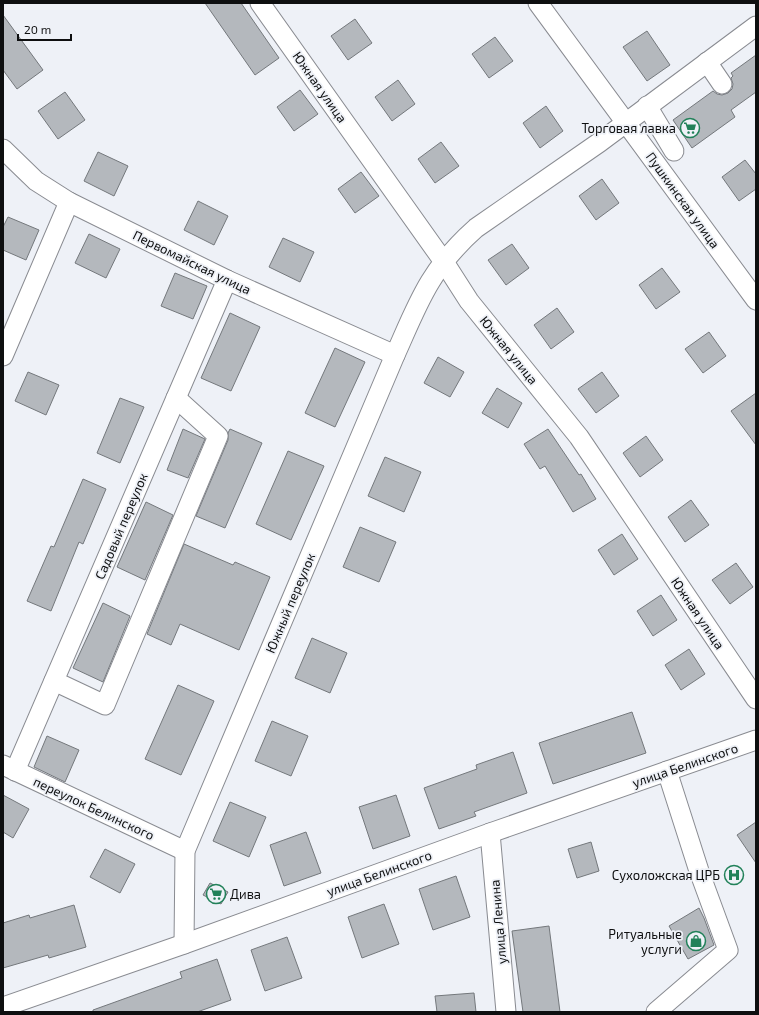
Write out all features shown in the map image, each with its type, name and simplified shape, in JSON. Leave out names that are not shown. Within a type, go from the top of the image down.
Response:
[{"type":"street","name":"Южная улица","points":[[260,3],[444,262],[470,301],[579,438],[756,699]]},
{"type":"street","name":"Пушкинская улица","points":[[538,3],[756,300]]},
{"type":"street","name":"Южный переулок","points":[[185,851],[395,355],[430,282],[460,242],[476,228],[626,123],[756,26]]},
{"type":"street","points":[[707,62],[722,84]]},
{"type":"street","points":[[647,106],[674,151]]},
{"type":"street","name":"Первомайская улица","points":[[3,149],[36,181],[69,202],[227,280],[395,355]]},
{"type":"street","points":[[3,356],[69,202]]},
{"type":"street","name":"Садовый переулок","points":[[9,768],[54,681],[227,280]]},
{"type":"street","points":[[54,681],[105,705],[218,436],[176,398]]},
{"type":"street","name":"улица Белинского","points":[[3,1007],[184,944],[490,833],[756,740]]},
{"type":"street","name":"переулок Белинского","points":[[9,768],[185,851]]},
{"type":"street","points":[[656,1012],[728,950],[699,871],[667,771]]},
{"type":"street","name":"улица Ленина","points":[[490,833],[506,1012]]},
{"type":"street","points":[[184,944],[185,851]]},
{"type":"building","points":[[205,3],[241,3],[279,58],[255,75]]},
{"type":"building","points":[[3,15],[43,70],[17,89],[3,70]]},
{"type":"building","points":[[355,19],[372,43],[348,60],[331,36]]},
{"type":"building","points":[[647,31],[670,65],[647,81],[623,47]]},
{"type":"building","points":[[495,37],[513,61],[489,78],[472,54]]},
{"type":"building","points":[[756,55],[756,92],[731,110],[735,117],[692,148],[673,120],[713,91],[722,95],[728,93],[732,89],[733,84],[731,78],[733,76],[731,73]]},
{"type":"building","points":[[398,80],[415,104],[392,121],[375,97]]},
{"type":"building","points":[[300,90],[318,114],[294,131],[277,107]]},
{"type":"building","points":[[65,92],[85,120],[58,139],[38,111]]},
{"type":"building","points":[[546,106],[563,131],[540,148],[523,123]]},
{"type":"building","points":[[441,142],[459,166],[435,183],[418,159]]},
{"type":"building","points":[[98,152],[128,166],[114,196],[84,181]]},
{"type":"building","points":[[745,160],[756,174],[756,189],[739,201],[722,177]]},
{"type":"building","points":[[361,172],[379,196],[355,213],[338,189]]},
{"type":"building","points":[[602,179],[619,203],[596,220],[579,196]]},
{"type":"building","points":[[198,201],[228,216],[214,245],[184,230]]},
{"type":"building","points":[[8,217],[39,230],[26,260],[3,250],[3,227]]},
{"type":"building","points":[[89,234],[120,249],[106,278],[75,263]]},
{"type":"building","points":[[283,238],[314,252],[300,282],[269,267]]},
{"type":"building","points":[[512,244],[529,268],[506,285],[488,260]]},
{"type":"building","points":[[662,268],[680,292],[656,309],[639,285]]},
{"type":"building","points":[[175,273],[207,286],[193,319],[161,306]]},
{"type":"building","points":[[557,308],[574,332],[551,349],[534,325]]},
{"type":"building","points":[[230,313],[260,327],[231,391],[201,378]]},
{"type":"building","points":[[709,332],[726,356],[703,373],[685,349]]},
{"type":"building","points":[[335,348],[365,362],[335,427],[305,413]]},
{"type":"building","points":[[438,357],[464,372],[450,397],[424,383]]},
{"type":"building","points":[[28,372],[59,385],[46,415],[15,401]]},
{"type":"building","points":[[602,372],[619,396],[596,413],[578,389]]},
{"type":"building","points":[[497,388],[522,403],[508,428],[482,413]]},
{"type":"building","points":[[756,393],[756,445],[731,411]]},
{"type":"building","points":[[120,398],[144,407],[120,463],[97,453]]},
{"type":"building","points":[[183,429],[205,439],[188,478],[167,470]]},
{"type":"building","points":[[230,429],[262,443],[225,528],[196,516],[228,440],[228,433]]},
{"type":"building","points":[[548,429],[579,475],[581,474],[596,499],[573,512],[545,466],[540,469],[524,444]]},
{"type":"building","points":[[646,436],[663,460],[640,477],[623,453]]},
{"type":"building","points":[[288,451],[324,466],[291,540],[256,524]]},
{"type":"building","points":[[385,457],[421,472],[404,512],[368,496]]},
{"type":"building","points":[[83,479],[106,489],[83,544],[79,542],[51,611],[27,601],[51,546],[54,547]]},
{"type":"building","points":[[691,500],[709,525],[685,542],[668,517]]},
{"type":"building","points":[[146,502],[173,515],[145,580],[117,567]]},
{"type":"building","points":[[360,527],[396,542],[379,582],[343,567]]},
{"type":"building","points":[[622,534],[638,559],[614,575],[598,550]]},
{"type":"building","points":[[184,544],[233,565],[235,562],[270,577],[239,650],[180,624],[171,645],[147,634]]},
{"type":"building","points":[[736,563],[753,587],[730,604],[712,580]]},
{"type":"building","points":[[661,595],[677,620],[653,636],[637,611]]},
{"type":"building","points":[[103,603],[130,616],[103,682],[73,668]]},
{"type":"building","points":[[312,638],[347,653],[330,693],[295,678]]},
{"type":"building","points":[[689,649],[705,674],[681,690],[665,665]]},
{"type":"building","points":[[178,685],[214,701],[181,775],[145,759]]},
{"type":"building","points":[[632,712],[646,753],[553,784],[539,743]]},
{"type":"building","points":[[272,721],[308,736],[291,776],[255,761]]},
{"type":"building","points":[[47,736],[79,750],[65,782],[34,767]]},
{"type":"building","points":[[513,752],[527,793],[474,812],[476,816],[439,829],[424,788],[477,769],[476,765]]},
{"type":"building","points":[[3,795],[29,809],[13,838],[3,832]]},
{"type":"building","points":[[396,795],[410,836],[373,849],[359,807]]},
{"type":"building","points":[[230,802],[266,817],[249,857],[213,841]]},
{"type":"building","points":[[756,822],[756,863],[737,835]]},
{"type":"building","points":[[306,832],[321,873],[284,886],[270,845]]},
{"type":"building","points":[[591,842],[599,871],[577,878],[568,849]]},
{"type":"building","points":[[105,849],[135,864],[120,893],[90,877]]},
{"type":"building","points":[[456,876],[470,917],[433,930],[419,889]]},
{"type":"building","points":[[210,883],[228,892],[221,904],[203,895]]},
{"type":"building","points":[[384,904],[399,944],[362,958],[348,917]]},
{"type":"building","points":[[74,905],[86,947],[49,958],[48,955],[3,968],[3,923],[29,915],[30,918]]},
{"type":"building","points":[[699,908],[714,945],[688,959],[669,926]]},
{"type":"building","points":[[549,926],[560,1012],[523,1012],[512,931]]},
{"type":"building","points":[[287,937],[302,978],[265,991],[251,950]]},
{"type":"building","points":[[217,959],[231,1000],[197,1012],[93,1012],[93,1010],[182,978],[180,972]]},
{"type":"building","points":[[474,993],[476,1012],[437,1012],[435,996]]},
{"type":"place","name":"Торговая лавка","points":[[690,128]]},
{"type":"place","name":"Сухоложская ЦРБ","points":[[734,875]]},
{"type":"place","name":"Дива","points":[[216,894]]},
{"type":"place","name":"Ритуальные услуги","points":[[696,941]]}]
